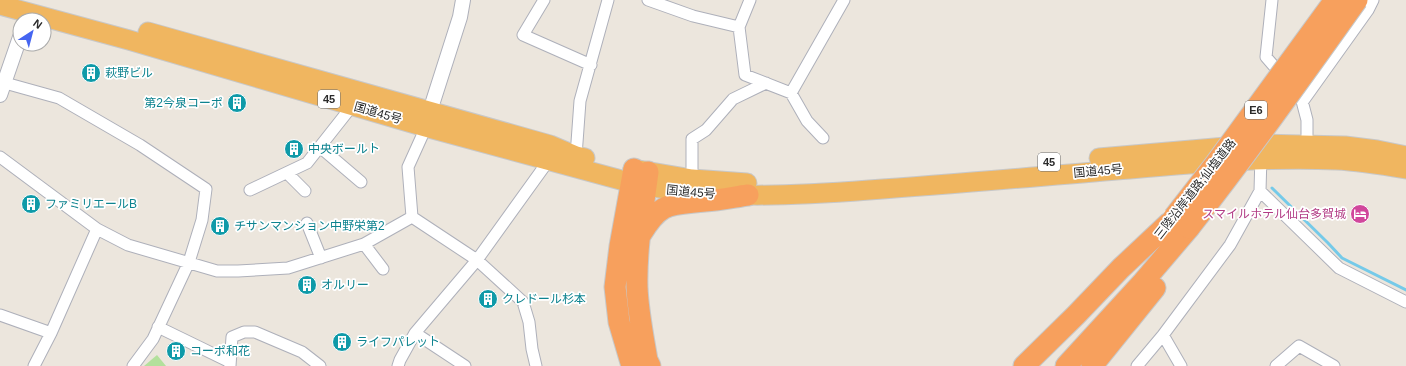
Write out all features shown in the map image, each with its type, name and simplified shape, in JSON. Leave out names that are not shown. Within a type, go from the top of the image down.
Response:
[{"type":"highway","name":"三陸沿岸道路;仙塩道路","points":[[1066,366],[1143,282],[1182,226],[1235,138],[1335,0]]},
{"type":"highway","name":"E6","points":[[1182,226],[1238,176],[1277,112],[1357,0]]},
{"type":"highway","name":"国道45号","points":[[0,5],[29,8],[427,119],[549,160],[640,178],[692,178],[739,183],[803,182],[1261,152],[1373,163],[1406,169]]},
{"type":"highway","name":"国道45号","points":[[29,8],[352,106],[427,119],[550,145],[576,156],[640,178],[666,190],[708,194],[807,194],[1178,165],[1307,145],[1345,146],[1377,150],[1406,156]]},
{"type":"highway","points":[[640,178],[637,287],[639,314],[650,366]]},
{"type":"highway","points":[[632,366],[619,322],[615,287],[620,246],[640,178]]},
{"type":"highway","points":[[639,236],[655,215],[666,206],[748,195]]},
{"type":"highway","name":"三陸沿岸道路;仙塩道路","points":[[1040,366],[1123,278],[1182,226]]},
{"type":"highway","points":[[1024,366],[1121,268],[1182,226]]},
{"type":"highway","points":[[1092,366],[1152,292],[1182,226]]},
{"type":"street","points":[[412,217],[408,167],[422,136],[460,17],[463,0]]},
{"type":"street","points":[[544,0],[523,35],[591,65]]},
{"type":"street","points":[[576,156],[580,102],[608,0]]},
{"type":"street","points":[[648,0],[693,16],[739,27]]},
{"type":"street","points":[[750,0],[739,27],[745,75],[791,93],[807,121],[823,138]]},
{"type":"street","points":[[791,93],[844,0]]},
{"type":"street","points":[[1272,0],[1266,57],[1303,101],[1307,120],[1307,145]]},
{"type":"street","points":[[1303,101],[1368,10],[1373,0]]},
{"type":"street","points":[[15,52],[2,89],[59,98],[140,145],[206,188],[202,220],[188,262],[153,339],[133,366]]},
{"type":"street","points":[[692,178],[692,139],[706,130],[733,99],[766,83]]},
{"type":"street","points":[[250,190],[307,163],[352,106]]},
{"type":"street","points":[[320,146],[361,182]]},
{"type":"street","points":[[1137,366],[1163,335],[1230,245],[1260,191],[1261,152]]},
{"type":"street","points":[[0,157],[97,229],[128,245],[217,271],[238,272],[288,268],[364,244],[412,217]]},
{"type":"street","points":[[398,366],[415,333],[477,260],[549,160]]},
{"type":"street","points":[[287,173],[305,192]]},
{"type":"street","points":[[1260,191],[1339,268],[1406,302]]},
{"type":"street","points":[[412,217],[477,260],[523,302],[529,322],[532,349],[536,366]]},
{"type":"street","points":[[307,223],[321,258]]},
{"type":"street","points":[[34,366],[51,332],[97,229]]},
{"type":"street","points":[[364,244],[383,269]]},
{"type":"street","points":[[0,315],[51,332]]},
{"type":"street","points":[[158,327],[230,364],[232,337],[244,332],[256,332],[302,352],[320,366]]},
{"type":"street","points":[[415,333],[466,366]]},
{"type":"street","points":[[1163,335],[1181,366]]},
{"type":"street","points":[[1276,366],[1299,346],[1334,366]]},
{"type":"green space","points":[[157,355],[166,366],[144,366]]},
{"type":"waterway","points":[[1272,188],[1342,258],[1406,290]]},
{"type":"place","name":"萩野ビル","points":[[91,73]]},
{"type":"place","name":"第2今泉コーポ","points":[[237,103]]},
{"type":"place","name":"中央ボールト","points":[[294,149]]},
{"type":"place","name":"ファミリエールB","points":[[31,204]]},
{"type":"place","name":"スマイルホテル仙台多賀城","points":[[1360,214]]},
{"type":"place","name":"チサンマンション中野栄第2","points":[[220,226]]},
{"type":"place","name":"オルリー","points":[[307,285]]},
{"type":"place","name":"クレドール杉本","points":[[488,299]]},
{"type":"place","name":"ライフパレット","points":[[342,342]]},
{"type":"place","name":"コーポ和花","points":[[176,351]]}]
